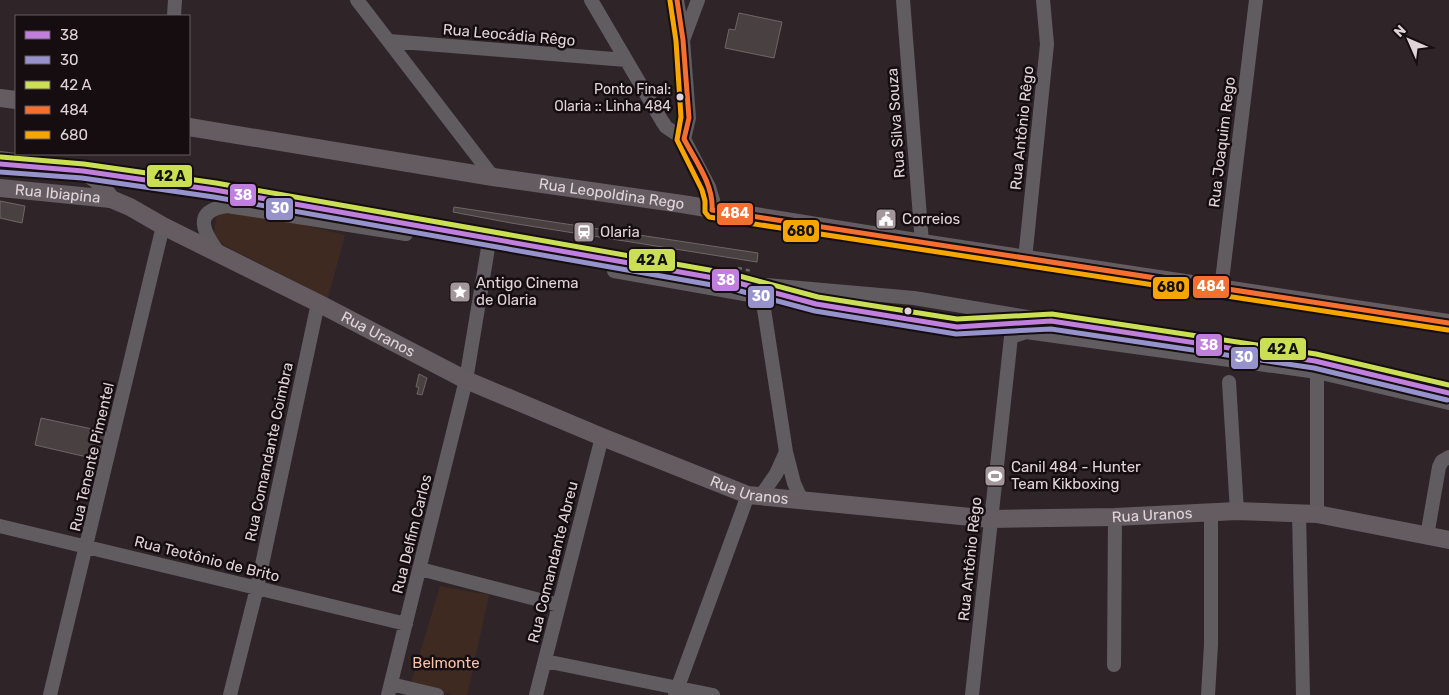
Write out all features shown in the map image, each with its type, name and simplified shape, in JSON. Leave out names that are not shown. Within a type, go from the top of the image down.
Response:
[{"type":"main road","points":[[0,98],[15,100]]},
{"type":"main road","name":"Rua Leopoldina Rego","points":[[190,127],[493,177],[1449,323]]},
{"type":"main road","name":"Rua Ibiapina","points":[[0,162],[83,171],[97,180],[111,199]]},
{"type":"main road","name":"Rua Ibiapina","points":[[0,188],[111,199]]},
{"type":"main road","name":"Rua Uranos","points":[[111,199],[130,207],[163,226],[466,380],[602,437],[754,496],[991,520],[1115,517],[1237,511],[1317,514],[1449,540]]},
{"type":"street","points":[[174,15],[175,0]]},
{"type":"street","points":[[357,0],[493,177]]},
{"type":"street","points":[[591,0],[662,121],[684,139],[709,187],[713,200],[712,210]]},
{"type":"street","points":[[677,0],[683,40],[689,118],[684,139]]},
{"type":"street","points":[[683,40],[698,0]]},
{"type":"street","name":"Rua Silva Souza","points":[[903,0],[922,243]]},
{"type":"street","name":"Rua Antônio Rêgo","points":[[1025,258],[1047,44],[1043,0]]},
{"type":"street","name":"Rua Joaquim Rego","points":[[1221,288],[1256,0]]},
{"type":"street","name":"Rua Leocádia Rêgo","points":[[389,41],[626,60]]},
{"type":"street","points":[[83,171],[215,190],[740,284],[816,304],[957,327],[1051,322]]},
{"type":"street","points":[[222,255],[208,238],[204,229],[204,220],[208,212],[215,207],[227,206],[488,248],[758,298],[764,310],[786,452],[792,476],[802,502]]},
{"type":"street","name":"Rua Tenente Pimentel","points":[[50,695],[163,226]]},
{"type":"street","name":"Rua Delfim Carlos","points":[[390,689],[466,380],[488,248]]},
{"type":"street","points":[[740,284],[914,298],[1051,322],[1315,361],[1449,393]]},
{"type":"street","name":"Rua Comandante Coimbra","points":[[230,695],[257,588],[318,304]]},
{"type":"street","name":"Rua Antônio Rêgo","points":[[972,695],[1011,337],[1026,332],[1317,372]]},
{"type":"street","points":[[1317,514],[1317,372],[1449,403]]},
{"type":"street","points":[[1229,382],[1237,511]]},
{"type":"street","name":"Rua Comandante Abreu","points":[[536,695],[602,437]]},
{"type":"street","points":[[676,691],[754,496],[776,474],[786,452]]},
{"type":"street","points":[[1427,536],[1438,467],[1442,461],[1449,457]]},
{"type":"street","points":[[1208,695],[1211,645],[1211,513]]},
{"type":"street","points":[[1299,513],[1303,695]]},
{"type":"street","points":[[1114,665],[1115,517]]},
{"type":"street","name":"Rua Teotônio de Brito","points":[[0,526],[406,624]]},
{"type":"street","points":[[420,569],[559,605]]},
{"type":"street","points":[[544,660],[676,691],[713,695]]},
{"type":"street","points":[[390,689],[437,695]]},
{"type":"path","points":[[733,267],[752,271]]},
{"type":"green space","points":[[246,211],[345,235],[328,298],[224,245],[214,234],[217,214]]},
{"type":"green space","name":"Belmonte","points":[[440,586],[489,595],[467,695],[453,695],[411,683]]},
{"type":"building","points":[[739,13],[782,22],[774,58],[725,48],[729,29],[735,30]]},
{"type":"building","points":[[0,201],[25,206],[22,223],[0,218]]},
{"type":"building","points":[[454,207],[758,253],[757,262],[511,223],[453,212]]},
{"type":"building","points":[[419,374],[427,378],[422,395],[417,394],[419,387],[416,387]]},
{"type":"building","points":[[41,418],[106,432],[100,460],[35,445]]},
{"type":"transit line","name":"484","points":[[677,0],[683,40],[689,118],[684,139],[707,182],[712,201],[712,210],[1449,323]]},
{"type":"transit line","name":"680","points":[[670,1],[676,41],[681,117],[677,140],[702,190],[705,212],[709,217],[1448,330]]},
{"type":"transit line","points":[[1,157],[84,164],[216,183],[732,274],[818,297],[957,319],[1052,314],[1316,354],[1449,385]]},
{"type":"transit line","name":"38","points":[[0,164],[83,171],[215,190],[731,281],[816,304],[957,327],[1051,321],[1315,361],[1449,393]]},
{"type":"transit line","name":"30","points":[[0,172],[82,178],[214,197],[729,288],[815,311],[956,334],[1051,329],[1314,368],[1447,400]]},
{"type":"place","name":"Ponto Final: Olaria :: Linha 484","points":[[680,97]]},
{"type":"place","name":"Correios","points":[[886,219]]},
{"type":"place","name":"Olaria","points":[[584,232]]},
{"type":"place","name":"Antigo Cinema de Olaria","points":[[460,292]]},
{"type":"place","name":"Canil 484 - Hunter Team Kikboxing","points":[[995,476]]}]
